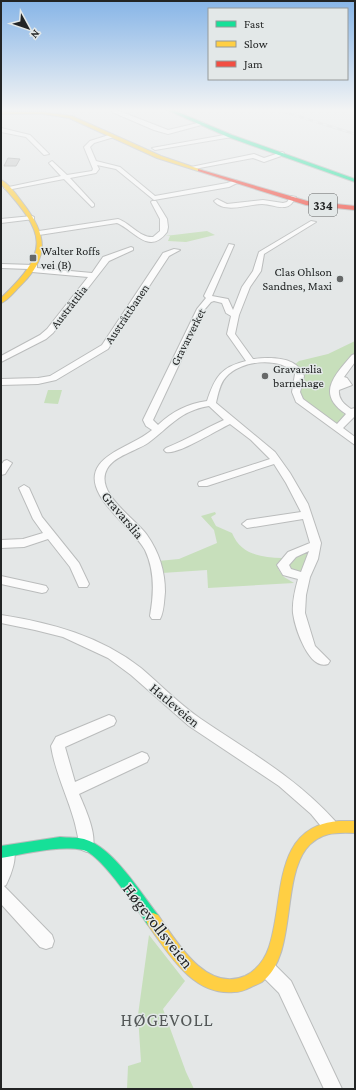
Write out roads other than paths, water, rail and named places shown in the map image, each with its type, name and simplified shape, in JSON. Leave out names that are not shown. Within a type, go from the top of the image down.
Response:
[{"type":"main road","name":"334","points":[[168,160],[257,188],[289,200],[355,207]]},
{"type":"main road","points":[[292,160],[355,181]]},
{"type":"main road","points":[[1,302],[18,286],[32,268],[40,246],[39,233],[32,218],[4,184]]},
{"type":"main road","name":"Høgevollsveien","points":[[87,844],[101,853],[186,962],[202,978],[221,986],[239,986],[259,978],[267,969],[272,960],[276,948],[287,880],[296,851],[301,842],[311,835],[330,826],[355,826]]},
{"type":"main road","points":[[5,852],[73,842],[87,844]]},
{"type":"street","points":[[194,167],[233,160]]},
{"type":"street","points":[[4,184],[67,178],[94,172],[96,169],[93,162]]},
{"type":"street","points":[[39,233],[118,221],[124,223],[143,237],[155,238],[161,235],[165,222],[154,200],[118,168],[93,162]]},
{"type":"street","points":[[52,163],[92,205]]},
{"type":"street","points":[[154,200],[229,185],[236,182]]},
{"type":"street","points":[[217,201],[224,206],[289,200]]},
{"type":"street","points":[[1,221],[32,218]]},
{"type":"street","points":[[251,362],[231,334],[235,315],[246,287],[257,271],[261,254],[313,222]]},
{"type":"street","points":[[211,299],[208,296],[231,245]]},
{"type":"street","name":"Austråttlia","points":[[1,359],[20,345],[43,337],[57,324],[106,259],[130,249]]},
{"type":"street","name":"Austråttbanen","points":[[1,382],[38,381],[53,378],[105,348],[166,255],[176,250]]},
{"type":"street","name":"Austråttlia","points":[[1,266],[93,275]]},
{"type":"street","name":"Gravarverket","points":[[158,429],[149,424],[148,420],[200,309],[211,299],[225,301],[230,313],[235,315]]},
{"type":"street","points":[[338,428],[353,412],[336,403],[334,388],[355,357]]},
{"type":"street","points":[[324,661],[310,648],[299,613],[300,595],[304,577],[312,559],[315,546],[314,537],[307,515],[296,489],[276,460],[262,444],[232,420],[219,412],[210,403],[215,389],[224,375],[236,367],[251,362],[270,360],[293,366],[299,373],[300,379],[296,392],[299,400],[355,442]]},
{"type":"street","name":"Gravarslia","points":[[156,616],[158,579],[156,566],[150,550],[141,535],[110,503],[98,483],[103,466],[131,450],[173,415],[182,410],[210,403]]},
{"type":"street","points":[[170,450],[198,438],[207,431],[232,420]]},
{"type":"street","points":[[203,484],[276,460]]},
{"type":"street","points":[[1,472],[7,463]]},
{"type":"street","points":[[24,488],[31,506],[50,534],[75,566],[83,584]]},
{"type":"street","points":[[247,524],[307,515]]},
{"type":"street","points":[[1,544],[24,543],[50,534]]},
{"type":"street","points":[[304,577],[287,572],[283,566],[290,556],[305,548],[315,546]]},
{"type":"street","points":[[1,580],[42,590]]},
{"type":"street","name":"Hatleveien","points":[[1,619],[35,624],[65,632],[127,665],[149,683],[171,705],[284,782],[318,811],[330,826]]},
{"type":"street","points":[[87,844],[86,834],[59,753],[59,743],[109,721]]},
{"type":"street","points":[[71,791],[97,777],[115,772],[142,758]]},
{"type":"street","points":[[1,880],[5,852]]},
{"type":"street","points":[[1,893],[46,941]]},
{"type":"street","points":[[267,969],[285,987],[332,1089]]},
{"type":"place","name":"Walter Roffs vei (B)","points":[[33,258]]},
{"type":"place","name":"Clas Ohlson Sandnes, Maxi","points":[[340,279]]},
{"type":"place","name":"Gravarslia barnehage","points":[[265,376]]},
{"type":"district","name":"HØGEVOLL","points":[[167,1020]]}]
